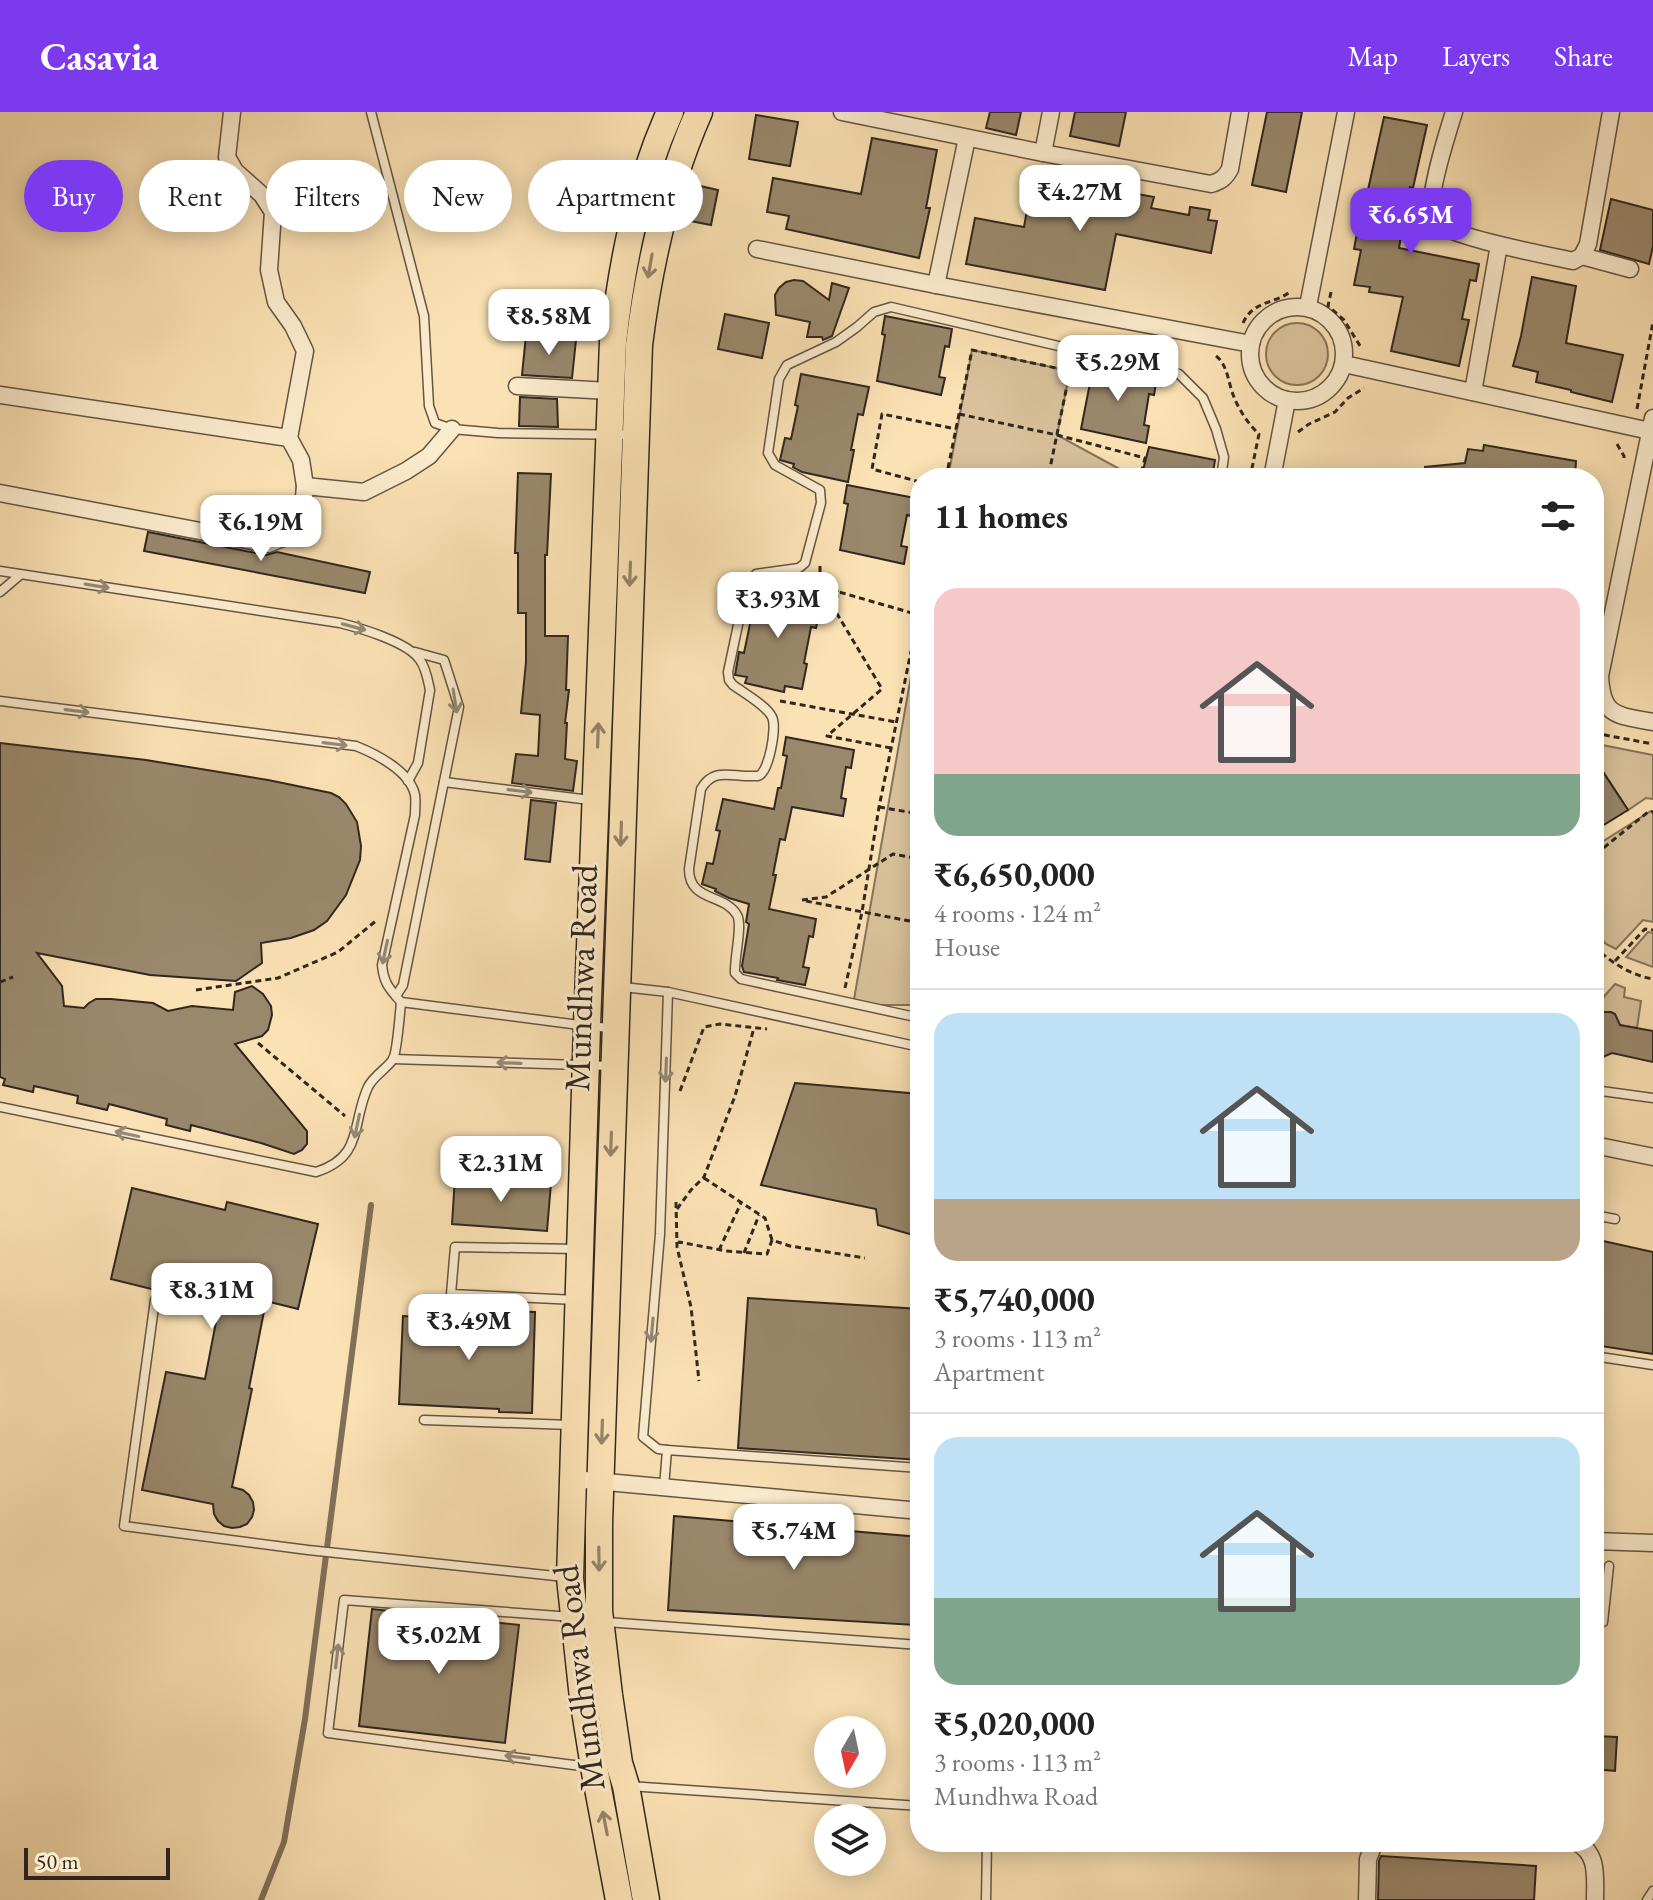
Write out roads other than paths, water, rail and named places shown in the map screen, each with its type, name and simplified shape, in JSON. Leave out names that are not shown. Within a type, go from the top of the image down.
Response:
[{"type":"highway","name":"Mundhwa Road","points":[[646,1900],[626,1786],[619,1763],[601,1621],[598,1550],[576,1425],[610,391],[618,296],[627,246],[647,171],[670,112]]},
{"type":"highway","name":"Mundhwa Road","points":[[619,1900],[583,1698],[570,1578],[587,1480],[613,1066],[639,345],[653,251],[672,179],[699,112]]},
{"type":"street","points":[[0,493],[268,544],[293,534],[302,519],[305,486],[301,460],[289,438],[305,351],[293,326],[276,302],[269,270],[273,212],[262,195],[235,171],[227,157],[232,112]]},
{"type":"street","points":[[842,112],[1211,184],[1220,181],[1230,169],[1240,112]]},
{"type":"street","points":[[1043,153],[1051,112]]},
{"type":"street","points":[[1308,306],[1346,112]]},
{"type":"street","points":[[1454,112],[1431,202],[1433,219],[1441,227],[1499,245],[1573,261],[1582,256],[1588,244],[1611,112]]},
{"type":"street","points":[[936,285],[967,138]]},
{"type":"street","points":[[1473,392],[1499,245]]},
{"type":"street","points":[[757,249],[1251,344]]},
{"type":"street","points":[[1582,256],[1630,269]]},
{"type":"street","points":[[1308,306],[1336,326],[1345,350],[1344,364],[1339,377],[1320,395],[1308,400],[1287,400],[1269,392],[1259,382],[1250,357],[1251,344],[1264,320],[1275,312],[1287,307],[1308,306]]},
{"type":"street","points":[[1344,364],[1473,392],[1652,424],[1604,657]]},
{"type":"street","points":[[517,386],[610,391]]},
{"type":"street","points":[[0,395],[289,438]]},
{"type":"street","points":[[1274,468],[1287,400]]},
{"type":"street","points":[[305,486],[364,492],[429,456],[452,429]]},
{"type":"street","points":[[1604,701],[1617,715],[1653,722]]},
{"type":"street","points":[[1604,1147],[1653,1157]]},
{"type":"street","points":[[587,1480],[910,1510]]},
{"type":"street","points":[[1604,1541],[1653,1543]]},
{"type":"street","points":[[1367,1900],[1371,1852]]},
{"type":"street","points":[[1588,1852],[1594,1861],[1595,1900]]},
{"type":"lane","points":[[371,112],[424,316],[429,406],[435,423],[452,429],[498,433],[635,435]]},
{"type":"lane","points":[[910,1016],[741,979],[735,973],[734,960],[740,926],[737,914],[694,888],[689,880],[701,789],[707,779],[713,775],[758,776],[768,764],[773,718],[729,680],[728,672],[745,592],[756,574],[799,568],[805,563],[821,503],[820,490],[775,465],[768,453],[779,379],[787,365],[836,342],[874,312],[891,307],[1179,374],[1203,398],[1224,457],[1222,468]]},
{"type":"lane","points":[[0,571],[364,629],[410,651],[444,660],[459,707],[399,999],[393,1059],[370,1083],[353,1142],[332,1167],[316,1172],[0,1107]]},
{"type":"lane","points":[[0,592],[20,575]]},
{"type":"lane","points":[[408,781],[418,763],[430,690],[420,660],[410,651]]},
{"type":"lane","points":[[0,701],[356,746],[377,754],[396,769],[415,792],[415,815],[382,965],[384,981],[399,999],[615,1028]]},
{"type":"lane","points":[[444,782],[595,801]]},
{"type":"lane","points":[[617,986],[668,992],[910,1045]]},
{"type":"lane","points":[[668,992],[660,1234],[643,1437],[658,1449],[910,1467]]},
{"type":"lane","points":[[393,1059],[613,1066]]},
{"type":"lane","points":[[1604,1091],[1653,1098]]},
{"type":"lane","points":[[1604,1217],[1615,1219]]},
{"type":"lane","points":[[580,1300],[451,1294],[455,1247],[582,1249]]},
{"type":"lane","points":[[155,1300],[124,1526],[308,1550],[570,1578]]},
{"type":"lane","points":[[1604,1358],[1653,1365]]},
{"type":"lane","points":[[424,1420],[576,1425]]},
{"type":"lane","points":[[663,1487],[667,1450]]},
{"type":"lane","points":[[1604,1613],[1609,1566]]},
{"type":"lane","points":[[575,1617],[344,1600],[328,1733],[594,1767]]},
{"type":"lane","points":[[601,1621],[910,1644]]},
{"type":"lane","points":[[626,1786],[910,1805]]},
{"type":"lane","points":[[986,1900],[987,1852]]},
{"type":"lane","points":[[1647,1900],[1653,1891]]},
{"type":"waterway","points":[[261,1900],[284,1842],[305,1719],[371,1205]]}]
